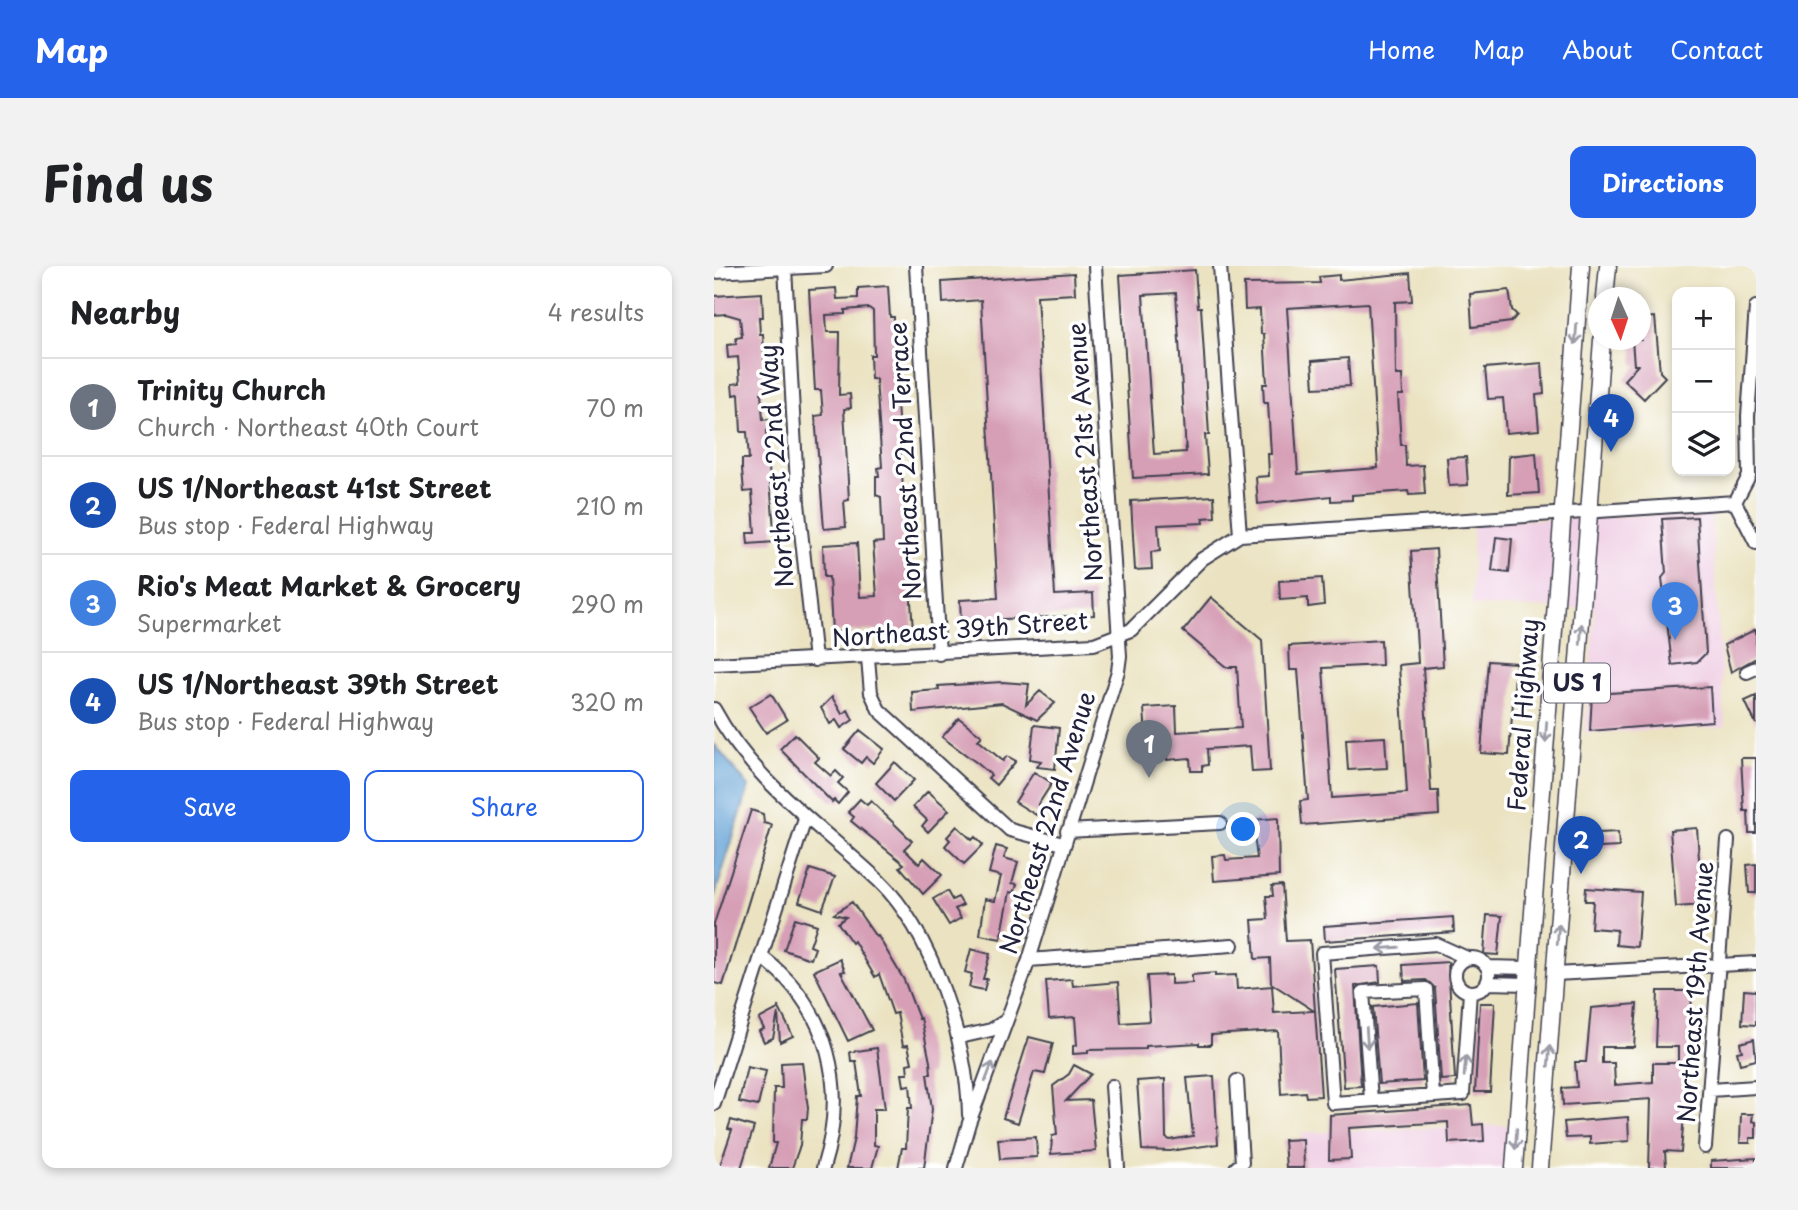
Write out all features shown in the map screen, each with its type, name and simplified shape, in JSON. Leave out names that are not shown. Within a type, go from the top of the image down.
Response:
[{"type":"main road","name":"Federal Highway","points":[[1514,1168],[1581,266]]},
{"type":"main road","points":[[1606,287],[1608,266]]},
{"type":"main road","name":"Federal Highway","points":[[1540,1168],[1601,350]]},
{"type":"main road","points":[[1532,924],[1541,953],[1555,974]]},
{"type":"main road","points":[[1528,976],[1540,986],[1551,1027]]},
{"type":"street","points":[[714,272],[826,266]]},
{"type":"street","name":"Northeast 22nd Terrace","points":[[916,266],[939,654]]},
{"type":"street","name":"Northeast 21st Avenue","points":[[1095,266],[1119,636]]},
{"type":"street","points":[[1220,266],[1240,534]]},
{"type":"street","name":"Northeast 22nd Way","points":[[785,268],[801,539],[815,660]]},
{"type":"street","points":[[1754,536],[1735,502],[1749,477],[1756,307]]},
{"type":"street","name":"Northeast 39th Street","points":[[714,664],[1068,648],[1094,644],[1119,636],[1146,618],[1202,559],[1240,534],[1735,502]]},
{"type":"street","name":"Northeast 22nd Avenue","points":[[956,1168],[969,1123],[1029,960],[1118,671],[1119,636]]},
{"type":"street","points":[[868,658],[871,693],[879,710],[1010,831],[1065,837],[1220,823]]},
{"type":"street","points":[[714,709],[718,725],[758,771],[805,818],[880,882],[904,912],[939,981],[960,1037],[969,1093],[969,1123]]},
{"type":"street","points":[[714,1104],[805,818]]},
{"type":"street","name":"Northeast 19th Avenue","points":[[1705,1147],[1728,840]]},
{"type":"street","points":[[1470,992],[1463,1094],[1333,1103],[1322,953],[1436,944],[1467,958],[1481,960],[1488,967],[1528,976]]},
{"type":"street","points":[[1029,960],[1232,945]]},
{"type":"street","points":[[762,957],[781,972],[802,996],[829,1056],[834,1107],[823,1168]]},
{"type":"street","points":[[1467,958],[1458,965],[1455,977],[1460,987],[1470,992],[1480,990],[1488,983],[1528,976]]},
{"type":"street","points":[[1555,974],[1756,963]]},
{"type":"street","points":[[1488,967],[1488,983]]},
{"type":"street","points":[[1371,1100],[1363,992],[1426,989],[1433,1096]]},
{"type":"street","points":[[960,1037],[991,1030],[1007,1020]]},
{"type":"street","points":[[1237,1081],[1239,1166]]},
{"type":"street","points":[[1112,1086],[1118,1168]]},
{"type":"street","points":[[1710,1090],[1756,1087]]},
{"type":"shaded area","points":[[1711,513],[1725,727],[1585,733],[1595,609],[1472,606],[1473,522]]},
{"type":"shaded area","points":[[1508,1125],[1505,1168],[1305,1168],[1302,1133]]},
{"type":"water","points":[[714,744],[749,787],[714,898]]},
{"type":"building","points":[[1195,270],[1198,307],[1201,307],[1209,435],[1205,435],[1208,474],[1133,478],[1120,275]],"holes":[[[1176,293],[1186,452],[1154,454],[1143,295]]]},
{"type":"building","points":[[1074,273],[1075,294],[1037,296],[1055,595],[1093,593],[1094,615],[961,621],[960,600],[998,598],[981,300],[943,303],[942,282]]},
{"type":"building","points":[[1410,273],[1412,301],[1395,302],[1396,375],[1402,375],[1403,395],[1398,395],[1401,445],[1405,445],[1406,466],[1423,465],[1425,494],[1409,495],[1408,491],[1352,495],[1352,500],[1331,501],[1331,496],[1258,504],[1256,477],[1269,476],[1268,454],[1271,454],[1268,403],[1264,403],[1263,384],[1267,384],[1264,334],[1261,334],[1260,309],[1245,310],[1244,284],[1320,283],[1319,277],[1339,275],[1339,280]],"holes":[[[1368,303],[1378,468],[1298,474],[1287,308]]]},
{"type":"building","points":[[888,286],[890,317],[894,317],[893,347],[913,630],[832,632],[829,577],[824,577],[823,545],[857,543],[860,597],[877,596],[873,543],[883,542],[881,497],[876,495],[876,476],[879,476],[878,468],[882,467],[876,379],[871,379],[870,355],[874,355],[873,311],[869,308],[845,310],[845,314],[826,315],[827,332],[840,332],[839,395],[850,394],[851,408],[844,409],[849,500],[844,501],[846,527],[824,529],[815,416],[823,415],[821,390],[815,390],[809,290],[836,288],[837,299],[858,298],[858,288]]},
{"type":"building","points":[[1509,290],[1512,310],[1517,315],[1511,322],[1472,327],[1470,294]]},
{"type":"building","points":[[762,293],[763,317],[759,317],[760,334],[763,334],[766,393],[761,393],[763,420],[769,419],[770,431],[766,431],[775,542],[748,544],[747,533],[755,533],[752,491],[744,492],[742,469],[742,459],[749,459],[747,432],[741,432],[739,394],[733,395],[732,384],[740,383],[738,357],[728,358],[727,345],[736,344],[736,338],[742,337],[740,318],[726,314],[714,315],[714,296]]},
{"type":"building","points":[[1651,317],[1655,317],[1660,372],[1665,377],[1644,399],[1624,380],[1638,365],[1634,365],[1633,350],[1651,350]]},
{"type":"building","points":[[1348,358],[1350,386],[1314,388],[1312,361]]},
{"type":"building","points":[[1542,363],[1544,394],[1536,395],[1539,430],[1506,433],[1503,398],[1488,399],[1485,368]]},
{"type":"building","points":[[1536,453],[1539,493],[1508,495],[1509,456]]},
{"type":"building","points":[[1466,457],[1468,485],[1449,486],[1447,458]]},
{"type":"building","points":[[1214,496],[1215,517],[1203,518],[1204,523],[1158,525],[1160,551],[1151,552],[1152,569],[1135,570],[1131,501]]},
{"type":"building","points":[[1697,517],[1706,653],[1697,662],[1672,665],[1662,578],[1666,573],[1662,519]]},
{"type":"building","points":[[1496,537],[1512,539],[1509,573],[1492,571]]},
{"type":"building","points":[[1436,549],[1443,666],[1423,668],[1431,791],[1438,791],[1439,815],[1302,825],[1300,801],[1308,800],[1298,670],[1290,670],[1289,646],[1381,640],[1382,665],[1323,668],[1332,798],[1407,793],[1399,665],[1418,663],[1411,551]]},
{"type":"building","points":[[1322,578],[1324,605],[1308,607],[1308,598],[1280,600],[1279,581]]},
{"type":"building","points":[[1211,597],[1262,640],[1270,771],[1252,772],[1250,746],[1207,749],[1208,765],[1202,766],[1202,771],[1191,771],[1190,758],[1167,760],[1166,751],[1147,752],[1144,708],[1176,706],[1177,732],[1241,728],[1237,667],[1226,667],[1183,631]]},
{"type":"building","points":[[1756,629],[1756,658],[1731,672],[1724,645]]},
{"type":"building","points":[[1488,661],[1516,663],[1509,755],[1481,753]]},
{"type":"building","points":[[1002,682],[1029,684],[1026,705],[1040,691],[1055,703],[1037,720],[1002,703],[913,712],[912,692],[939,690],[938,686]]},
{"type":"building","points":[[1710,687],[1712,721],[1590,731],[1592,694]]},
{"type":"building","points":[[771,694],[787,720],[766,733],[749,707]]},
{"type":"building","points":[[1756,696],[1756,724],[1745,701]]},
{"type":"building","points":[[832,697],[842,714],[848,710],[853,720],[841,728],[836,720],[830,724],[821,708]]},
{"type":"building","points":[[959,718],[982,736],[978,740],[1003,761],[1007,756],[1016,761],[996,785],[988,778],[991,775],[942,737]]},
{"type":"building","points":[[1034,725],[1059,728],[1055,769],[1037,767],[1041,761],[1030,759]]},
{"type":"building","points":[[860,730],[884,749],[873,763],[866,757],[861,763],[844,749]]},
{"type":"building","points":[[795,734],[819,758],[815,762],[831,776],[836,771],[843,778],[838,783],[848,792],[838,804],[834,800],[832,802],[780,749]]},
{"type":"building","points":[[1385,737],[1387,768],[1348,770],[1346,739]]},
{"type":"building","points":[[1741,758],[1756,758],[1756,833],[1749,833],[1748,811],[1744,811]]},
{"type":"building","points":[[895,762],[914,780],[894,801],[876,783]]},
{"type":"building","points":[[1034,772],[1052,783],[1038,805],[1041,807],[1036,815],[1015,802]]},
{"type":"building","points":[[928,791],[949,810],[928,832],[922,826],[927,820],[913,807]]},
{"type":"building","points":[[860,799],[867,805],[871,801],[912,841],[904,849],[919,864],[924,858],[942,875],[923,894],[900,867],[904,864],[851,821],[854,817],[848,812]]},
{"type":"building","points":[[751,810],[763,814],[764,823],[772,825],[723,985],[714,983],[714,924]]},
{"type":"building","points":[[1278,818],[1279,876],[1214,881],[1212,856],[1225,855],[1226,860],[1257,858],[1252,820]]},
{"type":"building","points":[[957,826],[972,840],[975,837],[983,845],[964,864],[945,846],[950,840],[947,837]]},
{"type":"building","points":[[1697,828],[1702,905],[1676,907],[1670,830]]},
{"type":"building","points":[[1618,832],[1619,847],[1580,849],[1579,834]]},
{"type":"building","points":[[996,846],[1007,849],[1004,858],[1018,862],[1012,883],[1017,884],[1014,893],[1010,892],[1001,939],[980,935],[985,899],[995,901],[1001,876],[989,873]]},
{"type":"building","points":[[1756,864],[1756,893],[1749,893],[1747,865]]},
{"type":"building","points":[[810,869],[835,877],[822,910],[799,902]]},
{"type":"building","points":[[1282,885],[1286,941],[1310,940],[1321,1096],[1306,1097],[1305,1092],[1281,1094],[1278,1031],[1211,1035],[1211,1045],[1199,1043],[1146,1046],[1146,1049],[1088,1050],[1088,1053],[1073,1054],[1073,1046],[1077,1045],[1075,1017],[1049,1019],[1046,981],[1072,979],[1073,986],[1118,982],[1121,1023],[1150,1021],[1147,976],[1171,975],[1171,984],[1192,983],[1192,975],[1215,973],[1215,976],[1236,975],[1237,989],[1272,986],[1274,1013],[1314,1011],[1271,983],[1270,958],[1255,959],[1252,920],[1268,919],[1266,896],[1273,896],[1272,886]]},
{"type":"building","points":[[1586,888],[1641,892],[1637,947],[1616,945],[1617,930],[1591,928],[1593,901],[1585,901]]},
{"type":"building","points":[[947,891],[952,900],[958,897],[963,905],[955,909],[961,918],[949,925],[933,899]]},
{"type":"building","points":[[852,902],[876,937],[878,936],[904,980],[919,1019],[921,1018],[930,1062],[931,1074],[927,1074],[932,1109],[924,1168],[898,1168],[902,1148],[906,1148],[908,1108],[912,1108],[910,1085],[904,1086],[902,1074],[908,1074],[907,1064],[912,1063],[908,1045],[903,1046],[897,1013],[893,1014],[879,974],[875,977],[854,941],[852,943],[838,923],[846,917],[834,914]]},
{"type":"building","points":[[1487,915],[1502,916],[1498,955],[1484,954]]},
{"type":"building","points":[[1453,917],[1454,932],[1325,941],[1324,926]]},
{"type":"building","points":[[795,918],[817,925],[810,946],[815,948],[811,959],[784,950]]},
{"type":"building","points":[[971,949],[990,954],[983,979],[987,979],[984,990],[969,987],[972,974],[965,972]]},
{"type":"building","points":[[840,959],[845,971],[841,972],[872,1030],[848,1041],[814,971]]},
{"type":"building","points":[[1448,962],[1455,1079],[1441,1080],[1435,988],[1426,980],[1404,981],[1403,965]]},
{"type":"building","points":[[1379,966],[1380,982],[1355,986],[1361,1086],[1344,1087],[1335,969]]},
{"type":"building","points":[[1744,990],[1756,991],[1756,1025],[1742,1024]]},
{"type":"building","points":[[1658,991],[1691,991],[1692,1015],[1681,1152],[1665,1151],[1666,1168],[1649,1168],[1651,1099],[1563,1105],[1562,1088],[1577,1087],[1575,1062],[1586,1062],[1591,1008],[1637,1004],[1634,1047],[1602,1047],[1602,1063],[1614,1063],[1615,1085],[1653,1082],[1653,1063],[1678,1063],[1678,1047],[1656,1047]]},
{"type":"building","points":[[1418,1003],[1423,1081],[1379,1084],[1373,1007]]},
{"type":"building","points":[[1480,1003],[1495,1003],[1490,1092],[1475,1092]]},
{"type":"building","points":[[778,1006],[793,1036],[780,1042],[778,1013],[773,1038],[764,1042],[759,1031],[764,1029],[759,1019],[778,1009]]},
{"type":"building","points":[[1029,1037],[1053,1043],[1045,1074],[1034,1072],[1018,1123],[1003,1118]]},
{"type":"building","points":[[1754,1039],[1756,1060],[1740,1064],[1737,1052],[1742,1051],[1740,1043]]},
{"type":"building","points":[[877,1048],[885,1109],[874,1109],[874,1145],[878,1146],[872,1168],[847,1168],[854,1138],[857,1096],[861,1096],[856,1061],[851,1061],[850,1052]]},
{"type":"building","points":[[802,1062],[808,1108],[807,1119],[802,1119],[800,1145],[792,1168],[769,1168],[776,1143],[773,1143],[774,1088],[782,1088],[781,1063]]},
{"type":"building","points":[[1074,1065],[1091,1074],[1066,1101],[1091,1100],[1096,1151],[1051,1154],[1052,1136],[1057,1135],[1053,1086],[1069,1074]]},
{"type":"building","points":[[747,1067],[766,1071],[758,1106],[739,1102]]},
{"type":"building","points":[[1214,1076],[1218,1144],[1170,1151],[1142,1150],[1137,1081],[1165,1079],[1166,1138],[1170,1140],[1193,1136],[1187,1078]]},
{"type":"building","points":[[1471,1105],[1473,1125],[1483,1124],[1484,1141],[1449,1143],[1448,1122],[1349,1128],[1351,1159],[1329,1160],[1330,1115]]},
{"type":"building","points":[[1741,1114],[1753,1114],[1752,1121],[1756,1122],[1756,1138],[1750,1138],[1750,1143],[1740,1143]]},
{"type":"building","points":[[1628,1117],[1629,1141],[1590,1144],[1590,1137],[1566,1138],[1564,1122]]},
{"type":"building","points":[[731,1120],[754,1127],[741,1168],[719,1168],[732,1130],[728,1129]]},
{"type":"building","points":[[1036,1137],[1037,1157],[1000,1159],[998,1139]]},
{"type":"building","points":[[1303,1139],[1304,1168],[1286,1168],[1284,1140]]},
{"type":"building","points":[[1756,1158],[1756,1168],[1711,1168],[1711,1161]]},
{"type":"place","name":"US 1/Northeast 39th Street","points":[[1611,452]]},
{"type":"place","name":"Rio's Meat Market & Grocery","points":[[1675,640]]},
{"type":"place","name":"Trinity Church","points":[[1149,778]]},
{"type":"place","name":"US 1/Northeast 41st Street","points":[[1581,874]]}]
